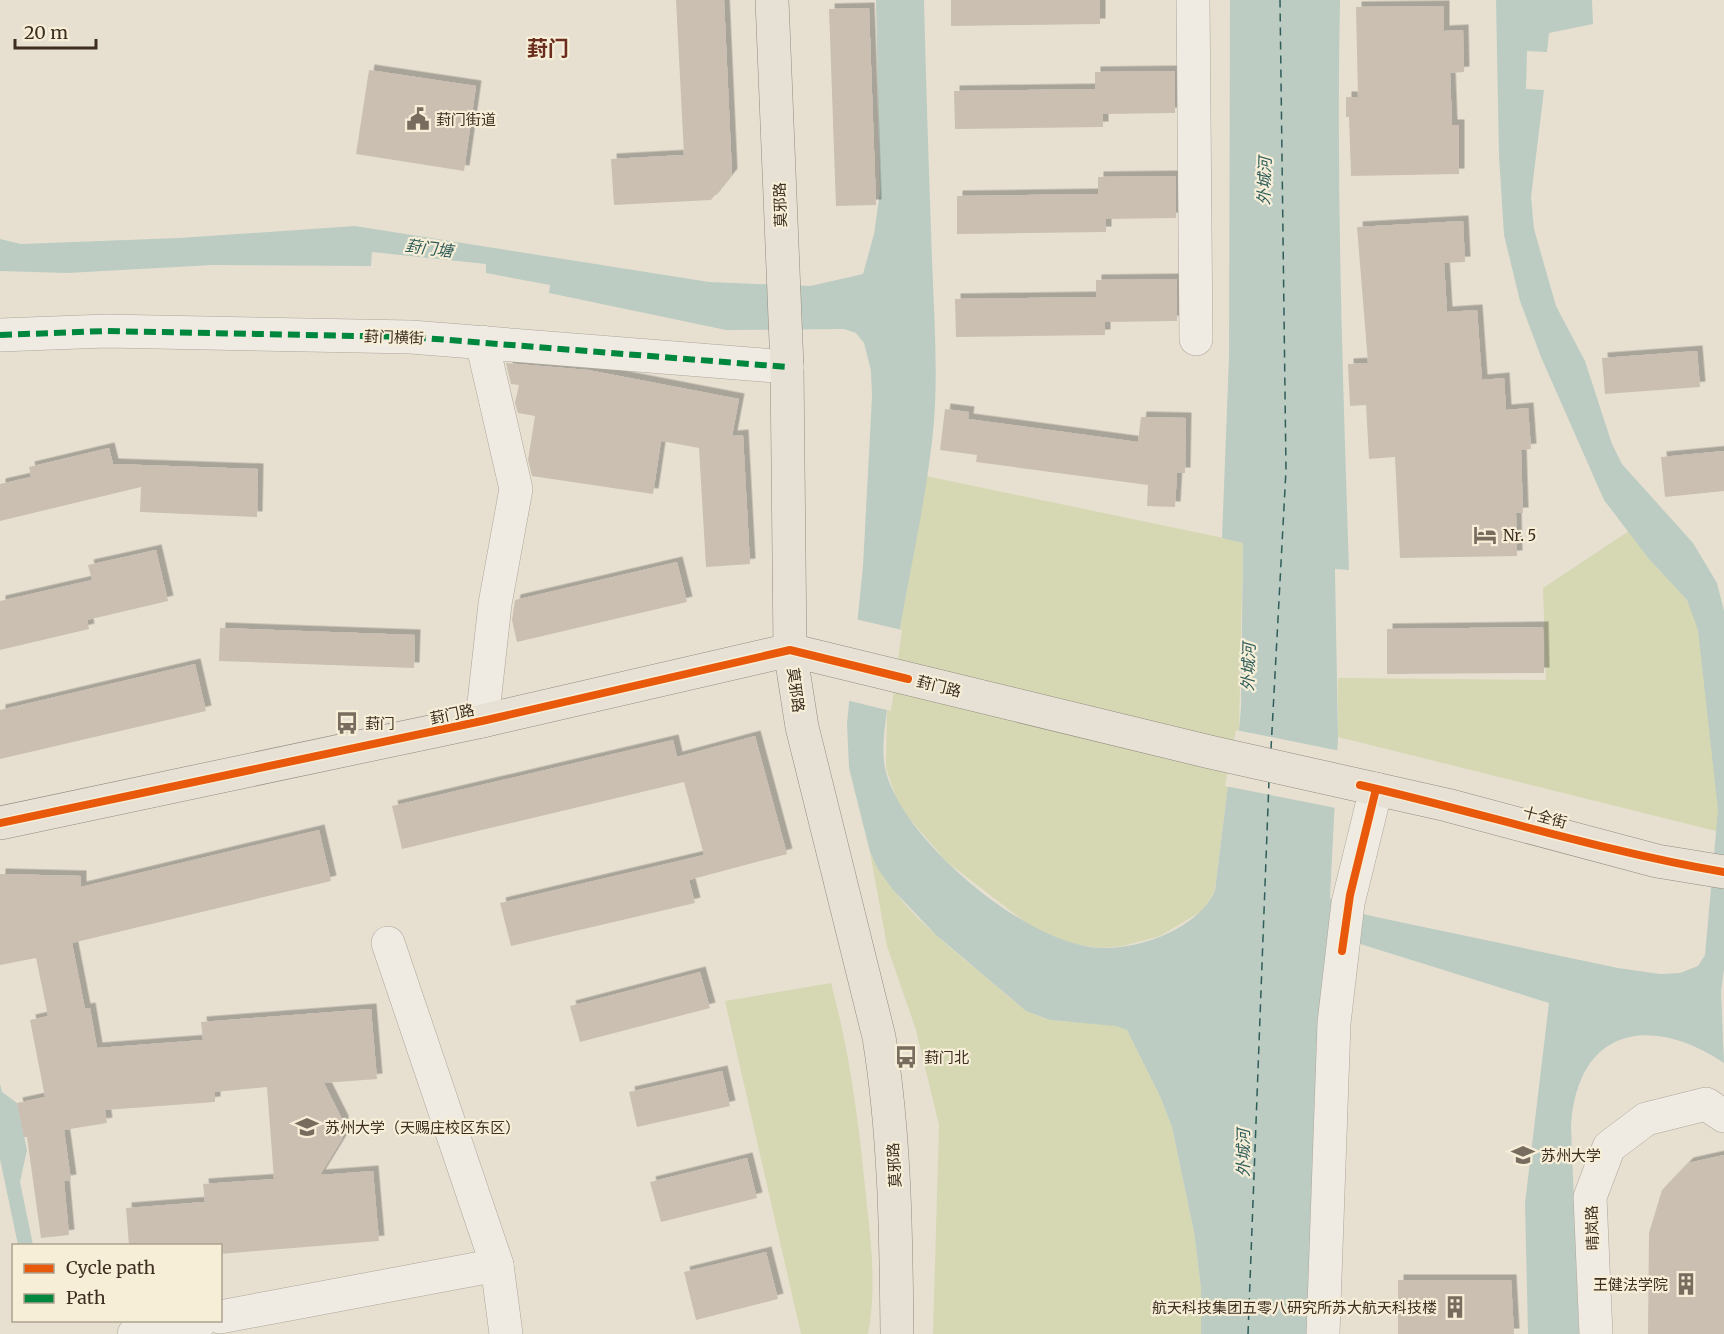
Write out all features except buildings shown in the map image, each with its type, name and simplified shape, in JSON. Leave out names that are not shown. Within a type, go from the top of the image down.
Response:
[{"type":"main road","name":"莫邪路","points":[[772,0],[786,356],[790,650],[802,727],[879,1037],[885,1072],[894,1159],[897,1334]]},
{"type":"main road","name":"葑门路","points":[[0,823],[482,721],[790,650],[1210,752]]},
{"type":"main road","name":"十全街","points":[[1210,752],[1447,805],[1657,861],[1716,871]]},
{"type":"street","points":[[1193,0],[1196,339]]},
{"type":"street","name":"葑门横街","points":[[0,335],[118,332],[411,337],[786,356]]},
{"type":"street","points":[[482,342],[516,489],[495,604],[482,721]]},
{"type":"street","points":[[1323,1334],[1334,1023],[1348,903],[1368,787]]},
{"type":"street","points":[[388,944],[497,1265],[506,1334]]},
{"type":"street","name":"晴岚路","points":[[1596,1334],[1590,1197],[1609,1147],[1646,1119],[1706,1104],[1724,1116]]},
{"type":"street","points":[[222,1317],[497,1265]]},
{"type":"street","points":[[134,1334],[192,1322]]},
{"type":"green space","points":[[926,476],[1243,542],[1239,730],[1228,785],[1215,891],[1202,911],[1160,936],[1123,946],[1102,948],[1061,941],[1033,928],[947,862],[908,817],[896,798],[886,768],[887,715],[896,645]]},
{"type":"green space","points":[[1629,531],[1649,559],[1687,600],[1693,615],[1724,616],[1724,833],[1338,737],[1338,678],[1546,680],[1543,588]]},
{"type":"green space","points":[[870,852],[892,889],[921,921],[1024,1009],[1051,1020],[1111,1024],[1127,1030],[1160,1096],[1172,1127],[1194,1232],[1201,1288],[1201,1334],[933,1334],[939,1125],[916,1030],[887,946]]},
{"type":"green space","points":[[831,983],[849,1062],[870,1231],[872,1300],[868,1334],[801,1334],[725,1001]]},
{"type":"water","points":[[876,0],[924,0],[936,381],[934,422],[926,488],[896,651],[883,747],[885,768],[896,796],[915,826],[941,856],[1005,909],[1039,929],[1072,943],[1102,948],[1134,945],[1151,940],[1182,926],[1196,916],[1215,891],[1228,785],[1239,730],[1241,707],[1243,543],[1222,538],[1229,357],[1230,0],[1340,0],[1342,356],[1349,570],[1335,569],[1338,737],[1330,898],[1339,908],[1376,917],[1618,968],[1660,974],[1680,973],[1698,966],[1705,955],[1718,810],[1698,630],[1687,600],[1649,559],[1604,500],[1541,357],[1520,301],[1504,235],[1499,156],[1496,0],[1592,0],[1593,24],[1549,33],[1547,52],[1527,51],[1526,89],[1544,90],[1531,197],[1534,229],[1556,306],[1585,361],[1612,444],[1622,464],[1693,543],[1717,583],[1724,611],[1724,969],[1721,991],[1724,1063],[1697,1048],[1670,1038],[1645,1035],[1623,1039],[1603,1049],[1588,1067],[1577,1092],[1571,1125],[1579,1334],[1528,1334],[1525,1203],[1549,1003],[1341,938],[1312,1334],[1201,1334],[1201,1288],[1194,1232],[1172,1127],[1160,1096],[1127,1030],[1116,1026],[1050,1020],[1026,1011],[936,935],[893,890],[878,869],[870,852],[849,768],[847,723],[863,566],[872,397],[871,371],[864,343],[856,333],[844,329],[726,330],[549,293],[550,285],[486,273],[486,264],[372,252],[371,266],[213,265],[67,273],[0,271],[0,239],[21,244],[179,238],[355,226],[709,282],[810,286],[863,274],[874,234],[880,192]]},
{"type":"water","points":[[0,1084],[2,1092],[17,1103],[27,1150],[20,1182],[33,1244],[18,1244],[0,1159]]},
{"type":"pier","points":[[855,619],[902,630],[891,711],[846,700]]},
{"type":"pier","points":[[1236,730],[1340,751],[1336,808],[1225,786]]},
{"type":"ferry route","points":[[1271,749],[1286,470],[1280,0]]},
{"type":"ferry route","points":[[1248,1334],[1269,780]]},
{"type":"marked path","points":[[0,335],[106,331],[411,337],[787,367]]},
{"type":"cycle path","points":[[0,823],[482,721],[790,650],[908,679]]},
{"type":"cycle path","points":[[1360,785],[1587,843],[1724,872]]},
{"type":"cycle path","points":[[1342,951],[1350,895],[1376,789]]},
{"type":"place","name":"葑门街道","points":[[418,119]]},
{"type":"place","name":"Nr. 5","points":[[1485,535]]},
{"type":"place","name":"葑门","points":[[347,723]]},
{"type":"place","name":"葑门北","points":[[906,1057]]},
{"type":"place","name":"苏州大学（天赐庄校区东区）","points":[[307,1127]]},
{"type":"place","name":"苏州大学","points":[[1523,1155]]},
{"type":"place","name":"王健法学院","points":[[1686,1284]]},
{"type":"place","name":"航天科技集团五零八研究所苏大航天科技楼","points":[[1455,1307]]},
{"type":"district","name":"葑门","points":[[548,48]]},
{"type":"water label","name":"外城河","points":[[1264,181]]},
{"type":"water label","name":"葑门塘","points":[[429,248]]},
{"type":"water label","name":"外城河","points":[[1248,667]]},
{"type":"water label","name":"外城河","points":[[1243,1153]]}]
